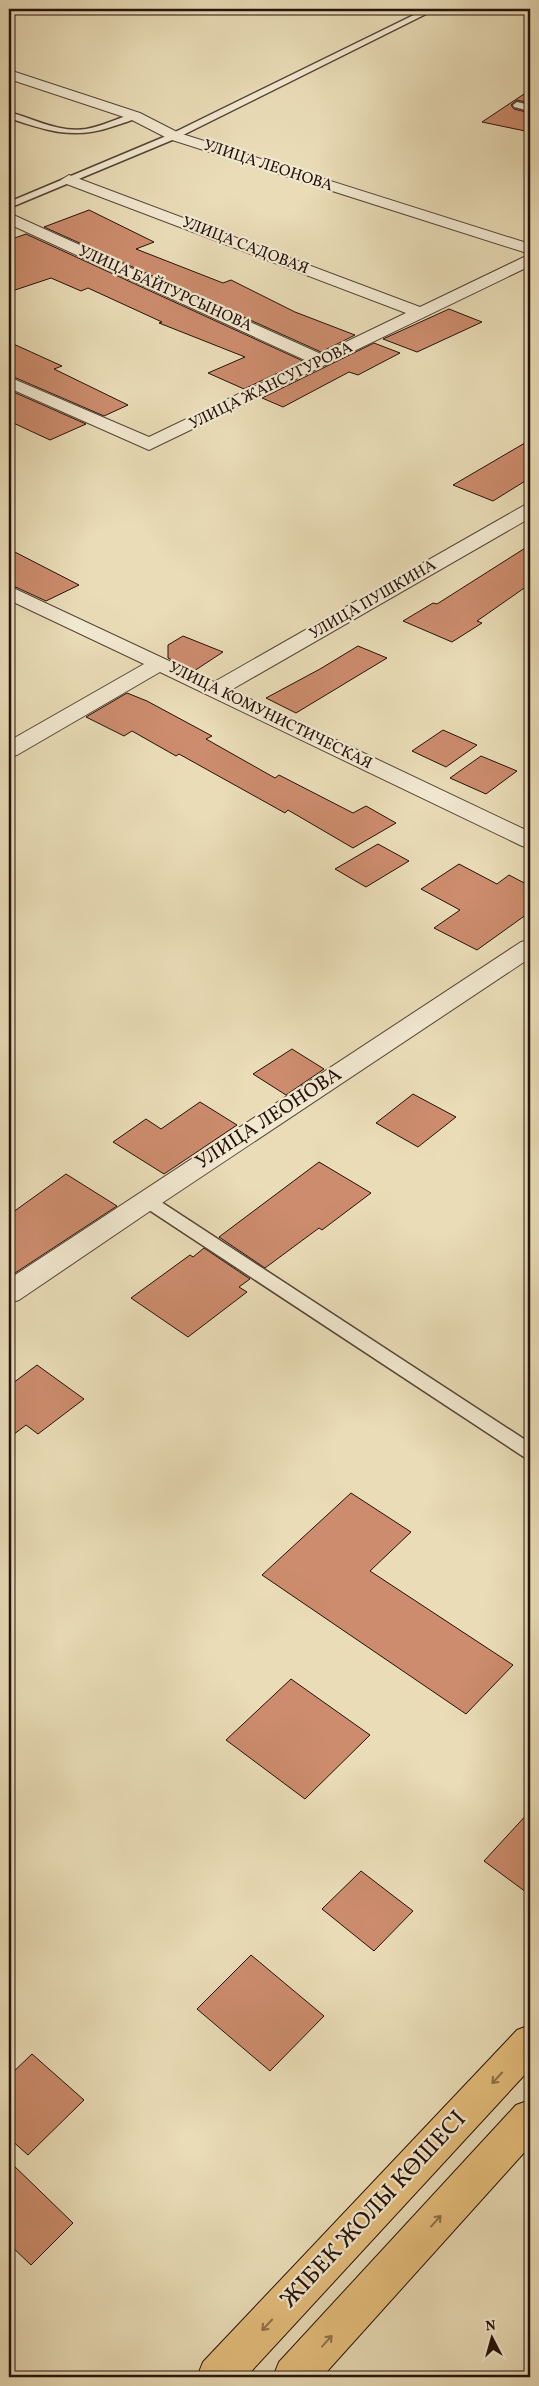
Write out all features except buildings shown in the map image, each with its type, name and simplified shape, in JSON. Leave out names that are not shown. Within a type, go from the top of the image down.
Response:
[{"type":"main road","name":"ЖІБЕК ЖОЛЫ КӨШЕСІ","points":[[218,2377],[530,2042]]},
{"type":"main road","points":[[294,2377],[530,2118]]},
{"type":"street","name":"УЛИЦА ЛЕОНОВА","points":[[9,74],[135,116],[174,136],[530,249]]},
{"type":"street","name":"УЛИЦА САДОВАЯ","points":[[69,180],[421,313]]},
{"type":"street","name":"УЛИЦА БАЙТУРСЫНОВА","points":[[9,218],[322,361]]},
{"type":"street","name":"УЛИЦА ЖАНСУГУРОВА","points":[[9,382],[149,444],[530,260]]},
{"type":"street","name":"УЛИЦА ПУШКИНА","points":[[215,690],[530,510]]},
{"type":"street","name":"УЛИЦА КОМУНИСТИЧЕСКАЯ","points":[[9,592],[530,841]]},
{"type":"street","points":[[9,750],[160,664]]},
{"type":"street","name":"УЛИЦА ЛЕОНОВА","points":[[9,1293],[146,1200],[530,947]]},
{"type":"lane","points":[[9,205],[174,136],[432,9]]},
{"type":"lane","points":[[517,105],[530,108]]},
{"type":"lane","points":[[9,115],[45,127],[78,132],[92,130],[135,116]]},
{"type":"lane","points":[[146,1200],[530,1452]]}]
